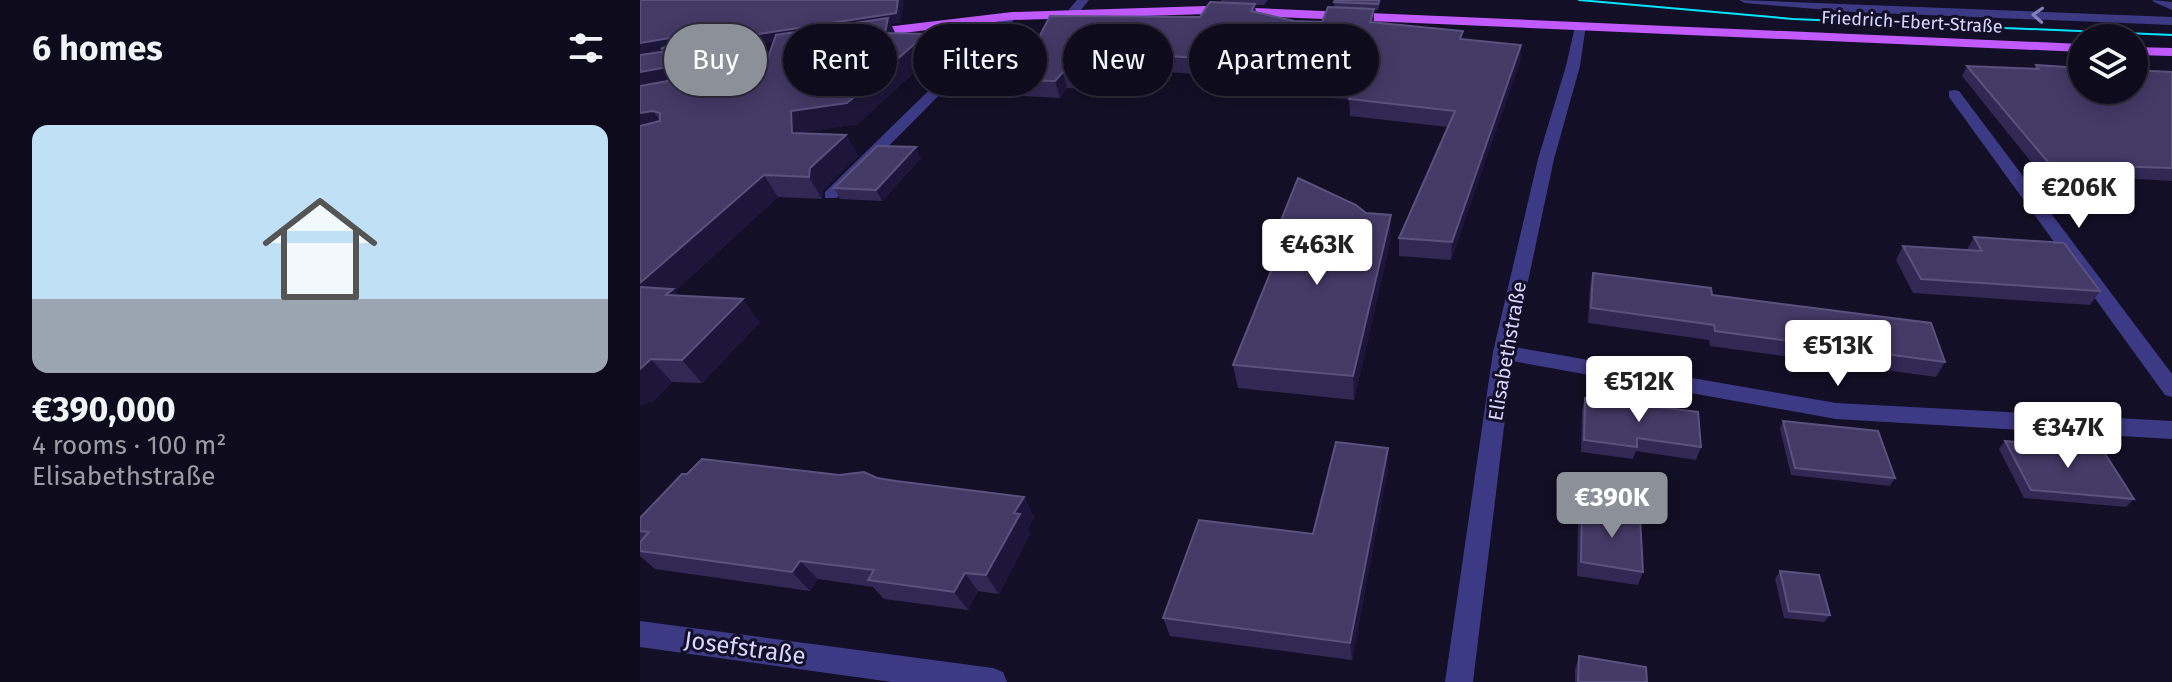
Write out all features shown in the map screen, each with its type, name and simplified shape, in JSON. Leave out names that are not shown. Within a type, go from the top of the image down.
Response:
[{"type":"main road","name":"Friedrich-Ebert-Straße","points":[[897,30],[1012,16],[1207,10],[2068,47]]},
{"type":"main road","points":[[2148,51],[2172,52]]},
{"type":"street","points":[[1072,13],[1083,0]]},
{"type":"street","points":[[1747,0],[1852,8],[2172,21]]},
{"type":"street","points":[[2158,0],[2172,7]]},
{"type":"street","points":[[831,195],[1012,16]]},
{"type":"street","name":"Elisabethstraße","points":[[1459,682],[1503,352],[1546,159],[1573,66],[1580,25]]},
{"type":"street","points":[[1954,94],[2172,389]]},
{"type":"street","points":[[1503,352],[1836,411],[2172,430]]},
{"type":"street","name":"Josefstraße","points":[[640,634],[993,682]]},
{"type":"building","points":[[640,0],[898,0],[896,13],[824,24],[783,24],[783,30],[767,33],[767,24],[664,24],[664,39],[640,43]]},
{"type":"building","points":[[1335,0],[1379,0],[1378,4]]},
{"type":"building","points":[[1210,2],[1255,4],[1251,11],[1294,21],[1322,22],[1328,7],[1374,9],[1370,22],[1463,31],[1460,39],[1521,45],[1452,242],[1399,238],[1455,111],[1349,99],[1351,96],[1379,96],[1379,24],[1189,24],[1189,57],[1173,56],[1173,24],[1063,24],[1063,72],[1055,81],[1047,81],[1046,24],[1050,16],[1200,17]]},
{"type":"building","points":[[888,18],[887,24],[848,24]]},
{"type":"building","points":[[897,33],[913,34],[913,45],[897,59]]},
{"type":"building","points":[[783,34],[783,96],[855,96],[847,103],[791,111],[792,133],[846,135],[810,168],[809,177],[764,175],[640,283],[640,126],[660,121],[660,113],[640,113],[640,86],[664,82],[664,96],[767,96],[767,60],[776,35]]},
{"type":"building","points":[[664,51],[664,68],[640,72],[640,55]]},
{"type":"building","points":[[2036,65],[2068,67],[2068,104],[2148,104],[2148,71],[2172,72],[2172,168],[2109,166],[2131,191],[2069,187],[1967,66],[2039,69]]},
{"type":"building","points":[[877,146],[916,147],[876,190],[834,188]]},
{"type":"building","points":[[1298,178],[1356,205],[1366,213],[1391,215],[1353,376],[1233,365],[1290,224],[1280,223]]},
{"type":"building","points":[[1974,237],[2064,243],[2100,291],[1921,279],[1903,246],[1982,251]]},
{"type":"building","points":[[1593,273],[1711,288],[1712,295],[1931,323],[1945,362],[1715,331],[1714,325],[1591,308]]},
{"type":"building","points":[[640,287],[673,289],[666,295],[743,299],[682,360],[651,359],[640,369]]},
{"type":"building","points":[[1585,398],[1698,412],[1701,447],[1637,438],[1637,447],[1584,440]]},
{"type":"building","points":[[1783,421],[1878,431],[1895,478],[1795,468]]},
{"type":"building","points":[[2005,441],[2102,449],[2134,499],[2031,490]]},
{"type":"building","points":[[1336,442],[1388,448],[1350,643],[1163,618],[1199,520],[1313,534]]},
{"type":"building","points":[[702,459],[839,475],[864,472],[896,481],[1024,497],[1014,513],[1020,514],[986,575],[965,573],[954,592],[868,580],[874,570],[800,561],[792,572],[640,551],[640,542],[649,532],[640,531],[640,518],[682,474],[687,474]]},
{"type":"building","points":[[1582,509],[1640,517],[1643,572],[1581,562]]},
{"type":"building","points":[[1780,571],[1819,575],[1830,615],[1789,611]]},
{"type":"building","points":[[1579,656],[1646,667],[1647,682],[1578,682]]},
{"type":"tram line","points":[[1579,0],[1793,19],[2172,35]]}]
